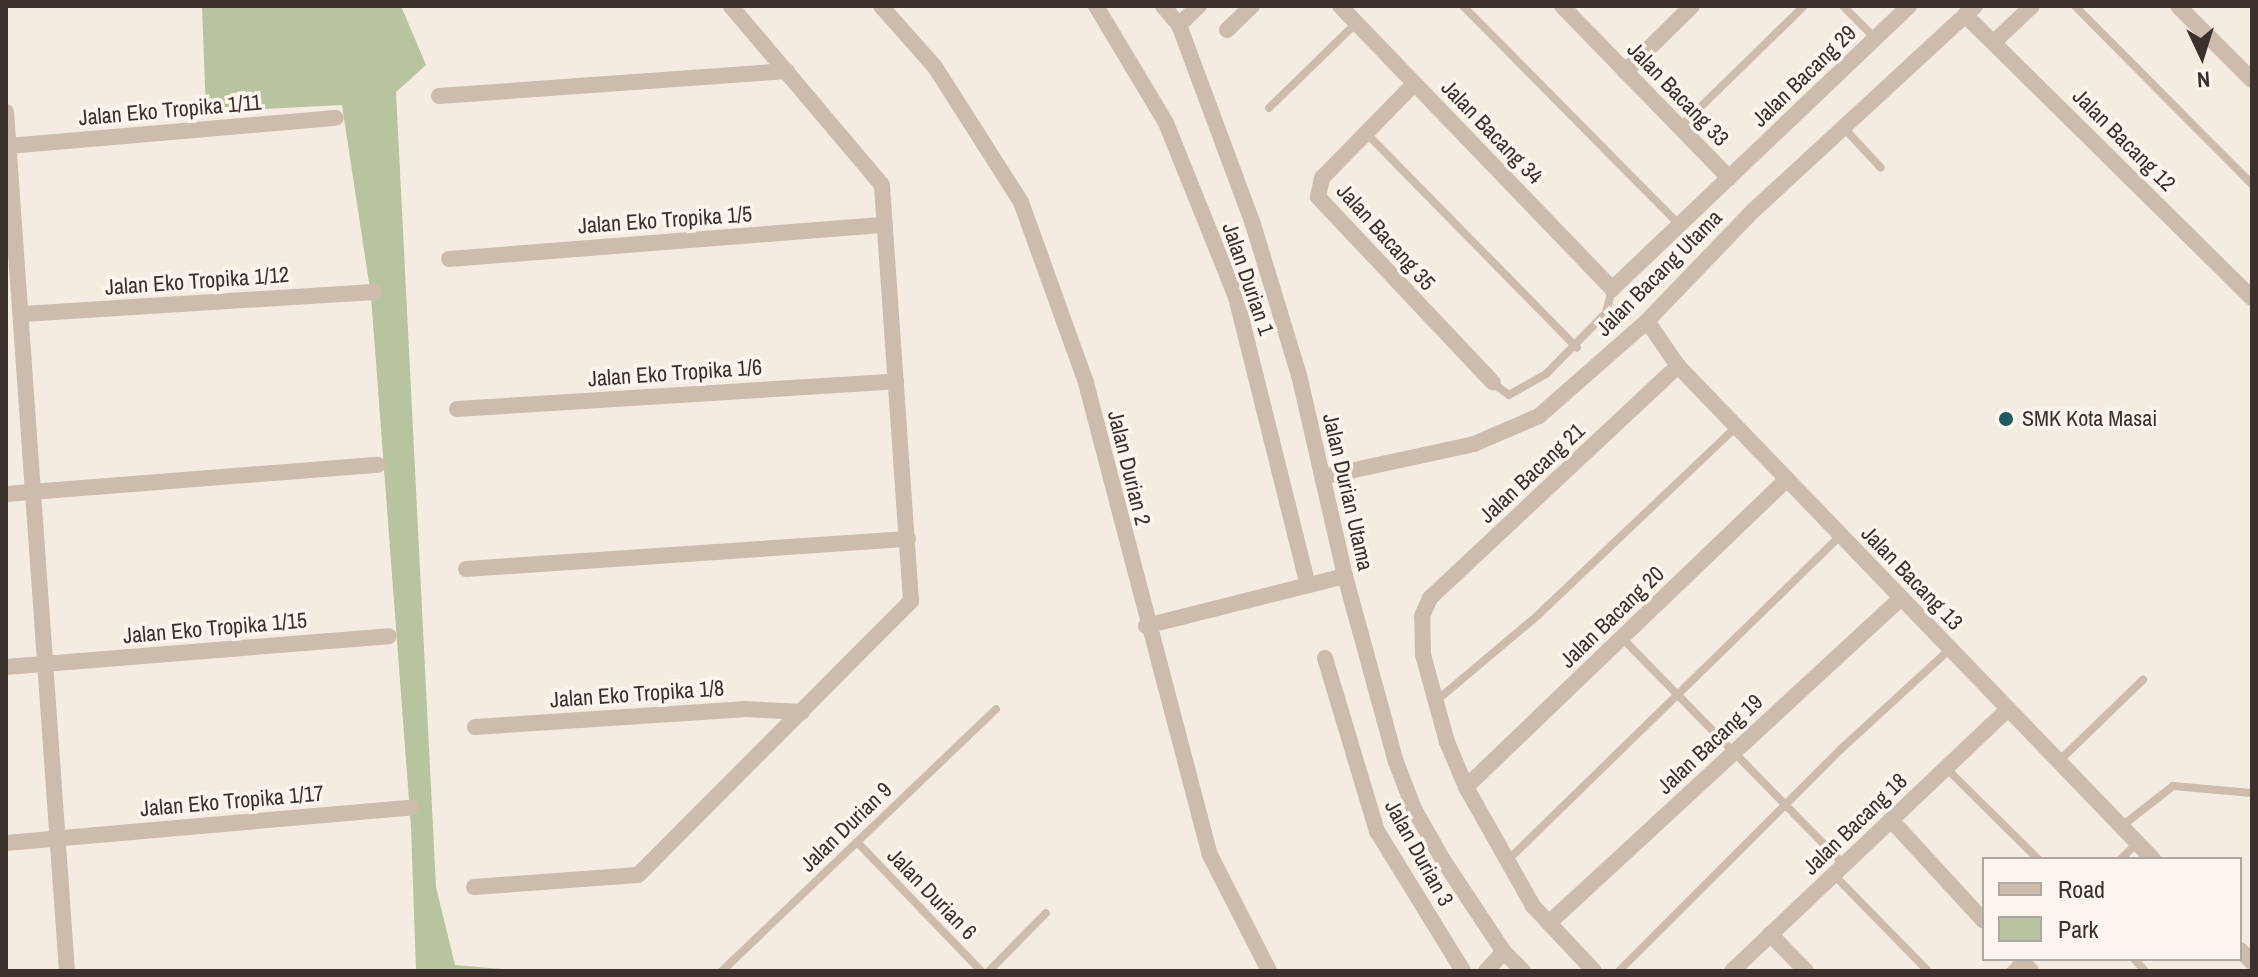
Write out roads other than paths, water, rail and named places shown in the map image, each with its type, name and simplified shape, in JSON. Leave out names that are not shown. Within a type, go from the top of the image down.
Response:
[{"type":"street","points":[[474,887],[634,877],[909,606],[913,596],[879,179],[731,6]]},
{"type":"street","name":"Jalan Durian 2","points":[[881,6],[935,67],[1021,202],[1086,383],[1146,626],[1209,853],[1269,971]]},
{"type":"street","name":"Jalan Durian 1","points":[[1096,6],[1166,123],[1236,297],[1308,585]]},
{"type":"street","name":"Jalan Durian Utama","points":[[1163,6],[1179,25],[1253,224],[1299,375],[1345,576],[1414,809],[1504,952],[1523,971]]},
{"type":"street","points":[[1179,25],[1199,6]]},
{"type":"street","points":[[1227,30],[1252,6]]},
{"type":"street","name":"Jalan Bacang 34","points":[[1340,6],[1612,289]]},
{"type":"street","points":[[1625,72],[1692,6]]},
{"type":"street","name":"Jalan Bacang 29","points":[[1612,289],[1909,6]]},
{"type":"street","points":[[1994,42],[2032,6]]},
{"type":"street","points":[[2178,6],[2252,80]]},
{"type":"street","name":"Jalan Bacang 33","points":[[1566,8],[1729,178]]},
{"type":"street","name":"Jalan Bacang 12","points":[[1970,11],[1994,42],[2252,298]]},
{"type":"street","name":"Jalan Bacang Utama","points":[[1322,477],[1425,457],[1508,432],[1539,416],[1647,321],[1843,127],[1970,11]]},
{"type":"street","points":[[439,96],[787,71]]},
{"type":"street","name":"Jalan Bacang 35","points":[[1414,84],[1322,178],[1318,197],[1493,383]]},
{"type":"street","points":[[6,112],[23,314],[67,971]]},
{"type":"street","name":"Jalan Eko Tropika 1/11","points":[[8,146],[336,118]]},
{"type":"street","name":"Jalan Eko Tropika 1/5","points":[[449,259],[885,225]]},
{"type":"street","name":"Jalan Eko Tropika 1/12","points":[[23,314],[374,292]]},
{"type":"street","name":"Jalan Bacang 13","points":[[1647,321],[1678,366],[2151,857]]},
{"type":"street","name":"Jalan Bacang 21","points":[[1436,701],[1420,635],[1422,616],[1430,598],[1678,366]]},
{"type":"street","name":"Jalan Eko Tropika 1/6","points":[[457,409],[896,381]]},
{"type":"street","points":[[6,494],[378,465]]},
{"type":"street","name":"Jalan Bacang 20","points":[[1466,787],[1787,479]]},
{"type":"street","points":[[466,569],[908,539]]},
{"type":"street","points":[[1146,626],[1345,576]]},
{"type":"street","name":"Jalan Bacang 19","points":[[1549,923],[1901,598]]},
{"type":"street","name":"Jalan Eko Tropika 1/15","points":[[6,667],[389,636]]},
{"type":"street","name":"Jalan Durian 3","points":[[1325,658],[1377,831],[1463,971]]},
{"type":"street","points":[[1436,701],[1466,787],[1505,862],[1549,923],[1594,971]]},
{"type":"street","name":"Jalan Eko Tropika 1/8","points":[[475,727],[743,709],[802,712]]},
{"type":"street","name":"Jalan Bacang 18","points":[[1732,971],[2008,709]]},
{"type":"street","name":"Jalan Eko Tropika 1/17","points":[[6,843],[410,808]]},
{"type":"street","points":[[1891,820],[1982,919]]},
{"type":"street","points":[[1770,934],[1806,971]]},
{"type":"street","points":[[1486,971],[1504,952]]},
{"type":"lane","points":[[1463,6],[1680,225]]},
{"type":"lane","points":[[1679,127],[1804,6]]},
{"type":"lane","points":[[1843,6],[1876,38]]},
{"type":"lane","points":[[2075,6],[2252,184]]},
{"type":"lane","points":[[1269,108],[1356,23]]},
{"type":"lane","points":[[1843,127],[1881,168]]},
{"type":"lane","points":[[1366,133],[1577,348]]},
{"type":"lane","points":[[1493,383],[1502,393],[1514,394],[1577,348],[1608,310],[1612,289]]},
{"type":"lane","points":[[1436,701],[1538,615],[1737,427]]},
{"type":"lane","points":[[1505,862],[1841,535]]},
{"type":"lane","points":[[1622,638],[1786,805],[1928,971]]},
{"type":"lane","points":[[1619,971],[1786,805],[1950,649]]},
{"type":"lane","points":[[2059,761],[2143,680]]},
{"type":"lane","name":"Jalan Durian 9","points":[[722,971],[996,709]]},
{"type":"lane","points":[[1946,768],[2036,857]]},
{"type":"lane","points":[[2122,827],[2173,786],[2252,793]]},
{"type":"lane","name":"Jalan Durian 6","points":[[857,842],[981,971]]},
{"type":"lane","points":[[2123,857],[2137,843]]},
{"type":"lane","points":[[989,971],[1046,913]]},
{"type":"place","name":"SMK Kota Masai","points":[[2006,419]]}]
